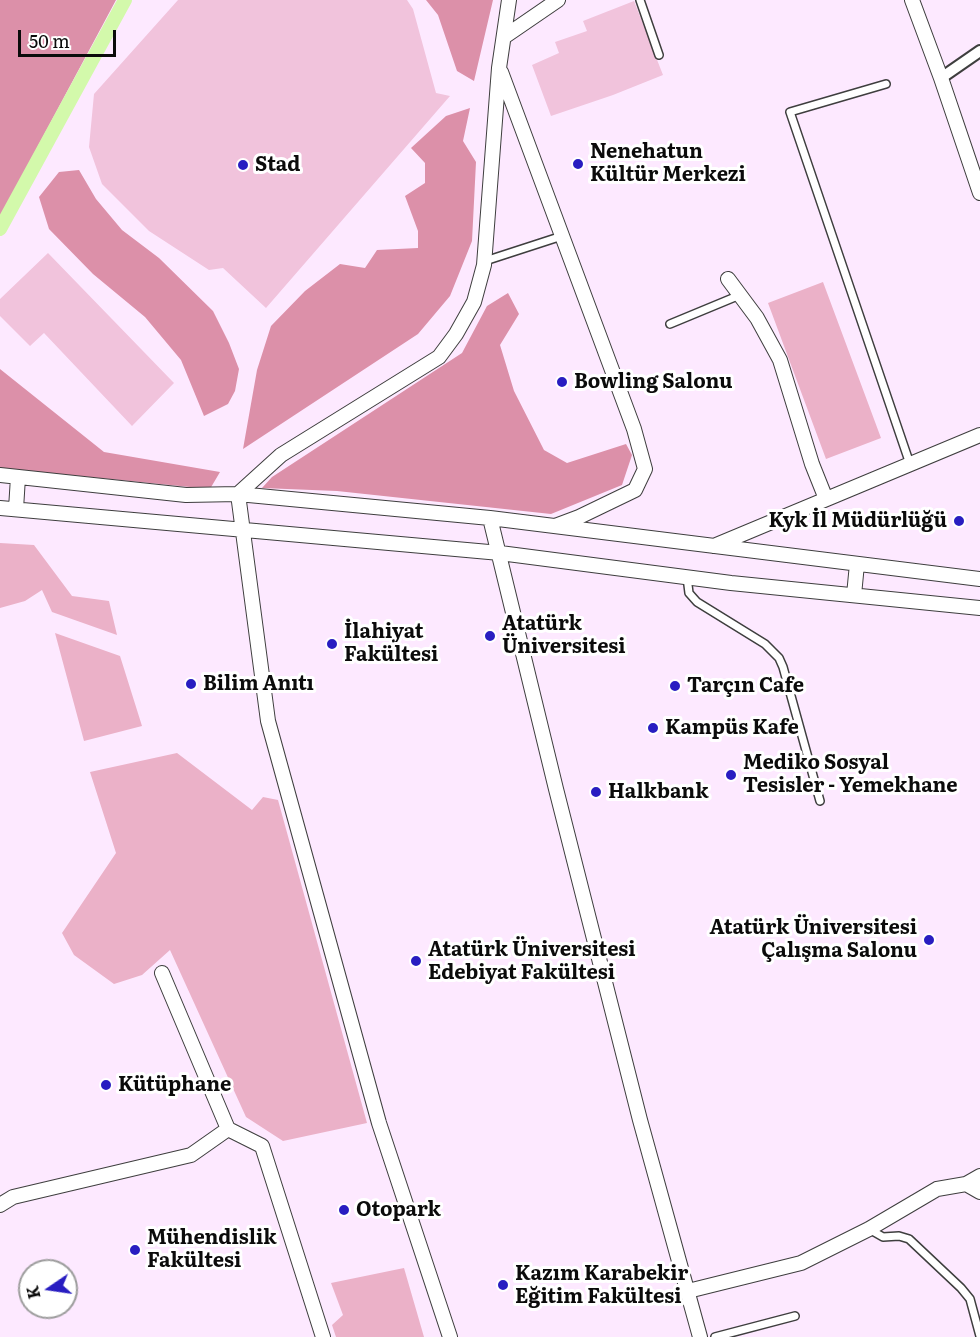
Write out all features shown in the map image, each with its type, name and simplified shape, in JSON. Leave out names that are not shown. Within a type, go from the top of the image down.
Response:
[{"type":"street","points":[[238,494],[281,455],[439,357],[456,334],[474,302],[484,261],[499,68],[509,0]]},
{"type":"street","points":[[504,37],[558,0]]},
{"type":"street","points":[[912,0],[980,194]]},
{"type":"street","points":[[941,78],[980,51]]},
{"type":"street","points":[[499,68],[634,429],[645,470],[634,490],[553,527]]},
{"type":"street","points":[[728,279],[757,318],[780,360],[812,464],[826,499]]},
{"type":"street","points":[[712,546],[980,435]]},
{"type":"street","points":[[0,475],[186,495],[238,494],[490,518],[980,579]]},
{"type":"street","points":[[16,509],[18,477]]},
{"type":"street","points":[[238,494],[268,721],[379,1123],[450,1337]]},
{"type":"street","points":[[0,508],[500,553],[687,577],[980,608]]},
{"type":"street","points":[[490,518],[661,1200],[700,1337]]},
{"type":"street","points":[[854,595],[857,564]]},
{"type":"street","points":[[162,973],[228,1129],[262,1146],[323,1337]]},
{"type":"street","points":[[0,1205],[13,1197],[191,1155],[228,1129]]},
{"type":"street","points":[[688,1291],[801,1263],[869,1229],[937,1189],[966,1184],[980,1176]]},
{"type":"street","points":[[966,1184],[980,1192]]},
{"type":"lane","points":[[640,0],[658,55]]},
{"type":"lane","points":[[886,84],[790,112],[910,464]]},
{"type":"lane","points":[[484,261],[562,236]]},
{"type":"lane","points":[[670,324],[740,295]]},
{"type":"lane","points":[[687,577],[689,593],[697,602],[765,644],[779,658],[820,801]]},
{"type":"lane","points":[[869,1229],[883,1237],[899,1236],[909,1239],[961,1288],[971,1304],[980,1336]]},
{"type":"lane","points":[[971,1304],[980,1303]]},
{"type":"lane","points":[[715,1337],[738,1334],[795,1316]]},
{"type":"shaded area","points":[[0,0],[116,0],[0,217]]},
{"type":"shaded area","name":"Stad","points":[[178,0],[407,0],[413,9],[436,93],[450,96],[266,308],[223,268],[209,270],[149,231],[102,184],[89,147],[94,94]]},
{"type":"shaded area","points":[[426,0],[493,0],[474,81],[457,71],[438,15]]},
{"type":"shaded area","points":[[634,1],[663,75],[551,116],[532,65],[559,53],[555,42],[587,31],[583,21]]},
{"type":"shaded area","points":[[470,108],[463,141],[476,162],[472,241],[450,296],[418,334],[243,449],[257,370],[271,326],[305,291],[340,264],[365,268],[377,250],[418,248],[418,231],[405,196],[425,183],[425,163],[411,148],[446,116]]},
{"type":"shaded area","points":[[79,170],[96,199],[122,230],[159,258],[213,311],[239,369],[235,391],[228,404],[204,416],[181,360],[145,317],[93,274],[49,229],[39,197],[59,172]]},
{"type":"shaded area","points":[[48,253],[174,383],[132,426],[44,333],[30,346],[0,316],[0,299]]},
{"type":"shaded area","points":[[823,282],[881,438],[826,459],[768,303]]},
{"type":"shaded area","points":[[508,293],[519,314],[500,345],[514,391],[544,450],[567,463],[626,444],[632,455],[622,485],[551,514],[337,491],[262,488],[272,477],[462,353],[487,306]]},
{"type":"shaded area","points":[[0,369],[104,452],[220,472],[210,489],[0,468]]},
{"type":"shaded area","points":[[0,543],[34,545],[72,596],[109,601],[117,635],[52,612],[42,590],[25,601],[0,608]]},
{"type":"shaded area","points":[[55,633],[120,656],[142,726],[84,741]]},
{"type":"shaded area","points":[[177,753],[252,810],[263,797],[278,800],[367,1123],[283,1141],[246,1117],[170,950],[142,975],[114,984],[74,955],[62,933],[116,853],[90,772]]},
{"type":"shaded area","points":[[404,1268],[424,1337],[336,1337],[332,1325],[343,1315],[331,1283]]},
{"type":"waterway","points":[[0,229],[125,0]]},
{"type":"place","name":"Nenehatun Kültür Merkezi","points":[[578,164]]},
{"type":"place","name":"Stad","points":[[243,165]]},
{"type":"place","name":"Bowling Salonu","points":[[562,382]]},
{"type":"place","name":"Kyk İl Müdürlüğü","points":[[959,521]]},
{"type":"place","name":"Atatürk Üniversitesi","points":[[490,636]]},
{"type":"place","name":"İlahiyat Fakültesi","points":[[332,644]]},
{"type":"place","name":"Bilim Anıtı","points":[[191,684]]},
{"type":"place","name":"Tarçın Cafe","points":[[675,686]]},
{"type":"place","name":"Kampüs Kafe","points":[[653,728]]},
{"type":"place","name":"Mediko Sosyal Tesisler - Yemekhane","points":[[731,775]]},
{"type":"place","name":"Halkbank","points":[[596,792]]},
{"type":"place","name":"Atatürk Üniversitesi Çalışma Salonu","points":[[929,940]]},
{"type":"place","name":"Atatürk Üniversitesi Edebiyat Fakültesi","points":[[416,961]]},
{"type":"place","name":"Kütüphane","points":[[106,1085]]},
{"type":"place","name":"Otopark","points":[[344,1210]]},
{"type":"place","name":"Mühendislik Fakültesi","points":[[135,1250]]},
{"type":"place","name":"Kazım Karabekir Eğitim Fakültesi","points":[[503,1285]]}]
